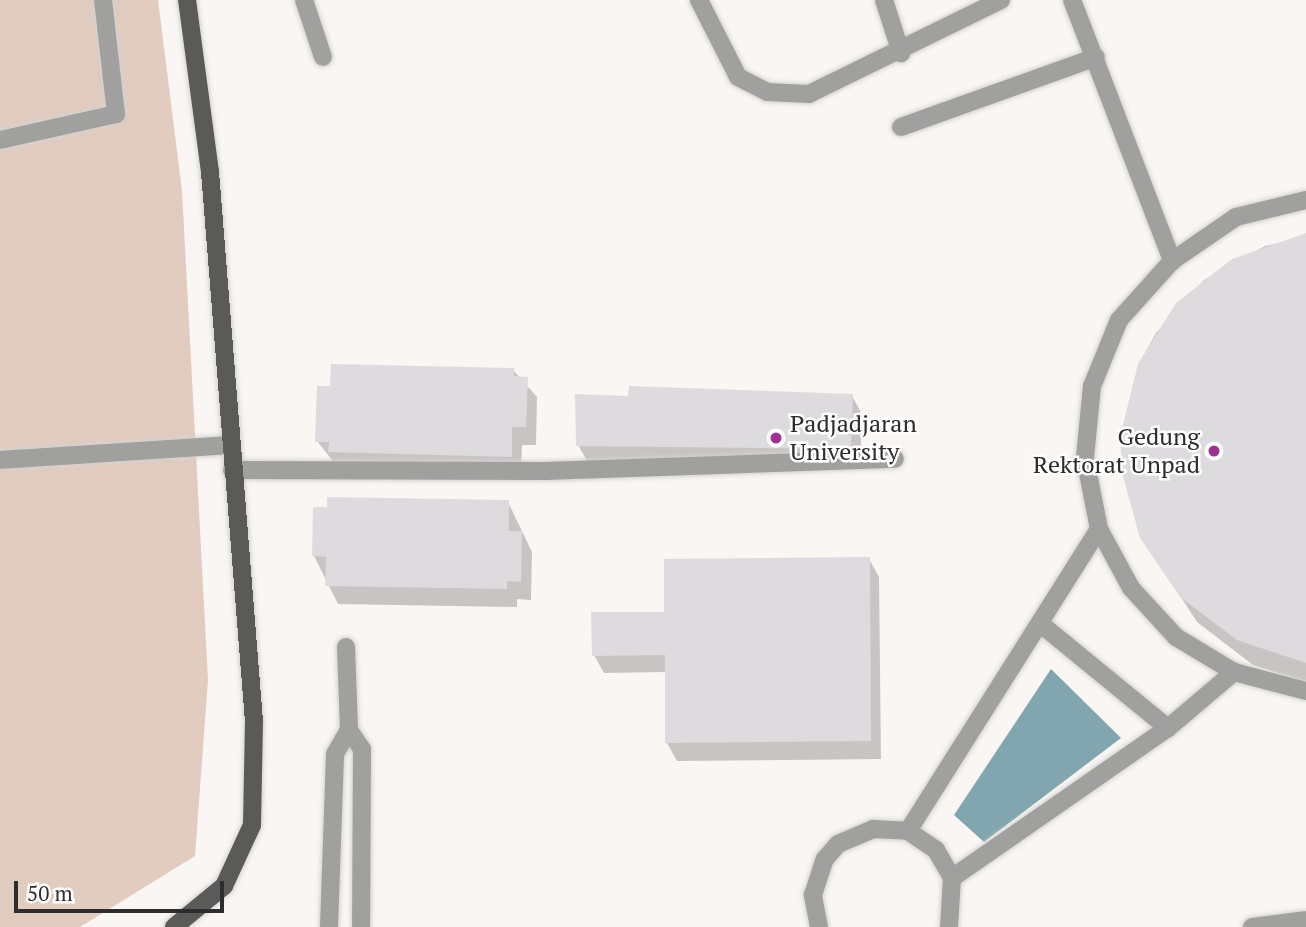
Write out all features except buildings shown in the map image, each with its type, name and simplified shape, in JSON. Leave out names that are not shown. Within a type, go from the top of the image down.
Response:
[{"type":"main road","points":[[174,927],[224,886],[252,825],[254,721],[210,172],[187,0]]},
{"type":"lane","points":[[0,140],[116,114],[103,0]]},
{"type":"lane","points":[[304,0],[323,57]]},
{"type":"lane","points":[[699,0],[738,77],[767,92],[809,94],[901,52],[1001,0]]},
{"type":"lane","points":[[884,0],[901,52]]},
{"type":"lane","points":[[1072,0],[1172,261]]},
{"type":"lane","points":[[901,127],[1096,57]]},
{"type":"lane","points":[[1306,200],[1236,217],[1172,261],[1119,320],[1092,386],[1085,458],[1099,529],[1131,588],[1176,637],[1234,672],[1306,691]]},
{"type":"lane","points":[[0,460],[230,445]]},
{"type":"lane","points":[[232,470],[545,471],[895,459]]},
{"type":"lane","points":[[908,831],[1042,625],[1099,529]]},
{"type":"lane","points":[[1042,625],[1168,728]]},
{"type":"lane","points":[[346,647],[349,730],[362,749],[361,927]]},
{"type":"lane","points":[[952,878],[1168,728],[1234,672]]},
{"type":"lane","points":[[329,927],[335,754],[349,730]]},
{"type":"lane","points":[[333,813],[362,847]]},
{"type":"lane","points":[[820,927],[813,895],[817,876],[838,844],[873,829],[908,831],[936,850],[952,878],[949,927]]},
{"type":"lane","points":[[1252,927],[1306,920]]},
{"type":"shaded area","points":[[0,0],[158,0],[182,191],[208,680],[195,856],[80,927],[0,927]]},
{"type":"water","points":[[1051,669],[1121,738],[984,842],[954,815]]},
{"type":"place","name":"Padjadjaran University","points":[[776,438]]},
{"type":"place","name":"Gedung Rektorat Unpad","points":[[1214,451]]}]
